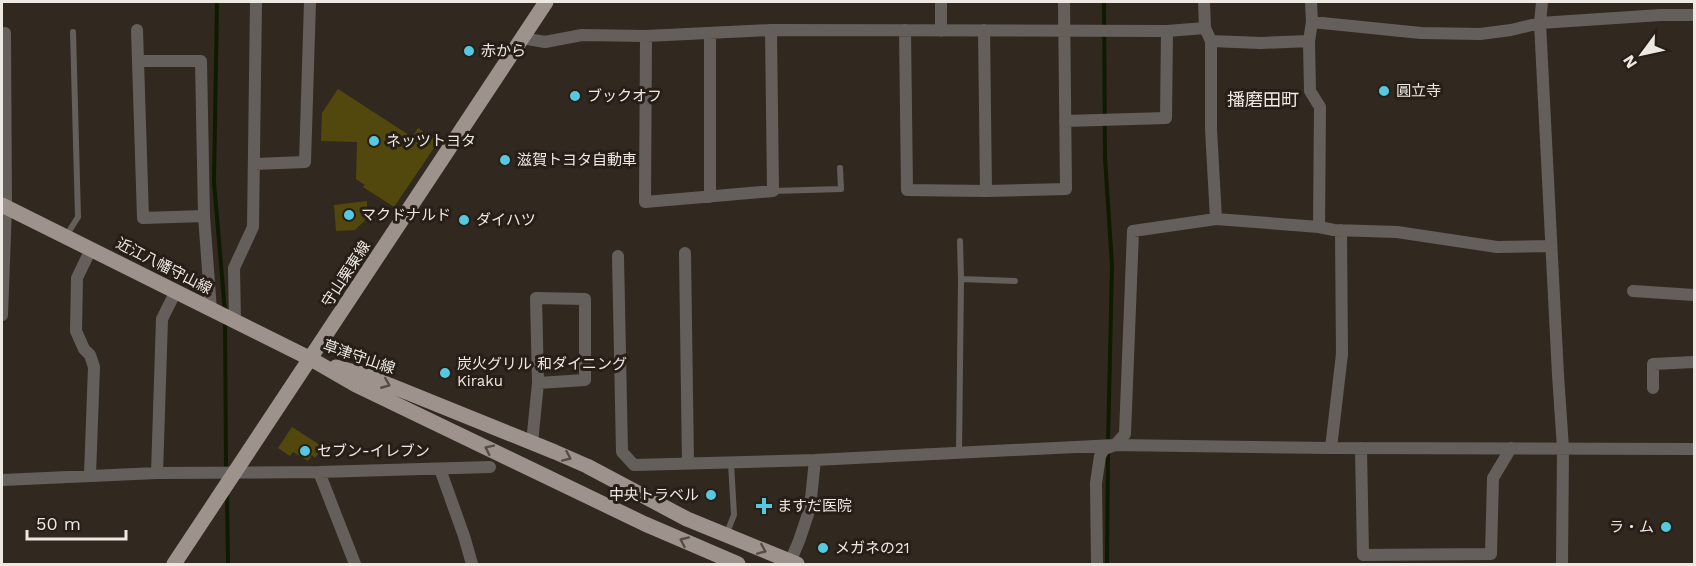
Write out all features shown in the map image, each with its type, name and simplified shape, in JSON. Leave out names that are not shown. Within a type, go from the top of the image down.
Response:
[{"type":"main road","name":"守山栗東線","points":[[174,564],[546,2]]},
{"type":"main road","name":"近江八幡守山線","points":[[4,206],[310,359]]},
{"type":"main road","name":"草津守山線","points":[[310,359],[362,374],[532,443],[586,466],[687,519],[792,564]]},
{"type":"main road","name":"草津守山線","points":[[310,359],[356,385],[645,524],[738,564]]},
{"type":"street","points":[[235,322],[234,268],[253,227],[256,2]]},
{"type":"street","points":[[254,164],[305,162],[310,2]]},
{"type":"street","points":[[941,2],[941,31]]},
{"type":"street","points":[[905,30],[907,190],[1066,189],[1064,2]]},
{"type":"street","points":[[1204,2],[1205,28],[1211,41],[1211,129],[1216,219]]},
{"type":"street","points":[[1311,2],[1310,90],[1320,107],[1319,227]]},
{"type":"street","points":[[1542,2],[1540,23],[1563,448],[1562,564]]},
{"type":"street","points":[[1312,22],[1421,33],[1480,34],[1540,23],[1695,15]]},
{"type":"street","points":[[522,38],[545,42],[582,35],[646,36],[771,30],[1167,31],[1205,28]]},
{"type":"street","points":[[137,30],[143,218],[204,216]]},
{"type":"street","points":[[646,36],[645,202],[773,192],[771,30]]},
{"type":"street","points":[[984,30],[986,191]]},
{"type":"street","points":[[1065,121],[1166,118],[1167,31]]},
{"type":"street","points":[[2,315],[5,33]]},
{"type":"street","points":[[710,33],[710,197]]},
{"type":"street","points":[[1211,41],[1261,43],[1309,41]]},
{"type":"street","points":[[138,61],[201,61],[204,216],[211,310]]},
{"type":"street","points":[[1097,564],[1096,483],[1100,456],[1104,449],[1115,445],[1125,434],[1133,231],[1216,219],[1341,230],[1397,232],[1497,247],[1551,246]]},
{"type":"street","points":[[1331,448],[1342,354],[1341,230]]},
{"type":"street","points":[[90,475],[94,367],[76,331],[77,278],[91,249]]},
{"type":"street","points":[[685,253],[688,463]]},
{"type":"street","points":[[618,256],[622,452],[634,465],[815,460],[1115,445],[1695,449]]},
{"type":"street","points":[[157,472],[162,320],[176,291]]},
{"type":"street","points":[[1634,291],[1695,295]]},
{"type":"street","points":[[532,443],[538,383],[536,298],[585,299],[585,380],[538,383]]},
{"type":"street","points":[[1653,388],[1653,364],[1695,362]]},
{"type":"street","points":[[1361,448],[1363,555],[1464,559],[1491,554],[1493,478],[1511,448]]},
{"type":"street","points":[[792,564],[810,508],[815,460]]},
{"type":"street","points":[[2,480],[157,472],[319,472],[490,467]]},
{"type":"street","points":[[440,468],[472,564]]},
{"type":"street","points":[[319,472],[355,564]]},
{"type":"lane","points":[[66,237],[78,217],[73,32]]},
{"type":"lane","points":[[773,192],[841,189],[840,168]]},
{"type":"lane","points":[[959,453],[960,241]]},
{"type":"lane","points":[[961,279],[1015,281]]},
{"type":"lane","points":[[726,535],[734,515],[731,463]]},
{"type":"building","points":[[338,89],[412,137],[418,128],[438,142],[394,207],[363,187],[365,185],[356,179],[357,142],[321,141],[322,113]]},
{"type":"building","points":[[367,201],[367,218],[355,230],[336,231],[334,205]]},
{"type":"building","points":[[292,427],[323,447],[315,458],[312,455],[308,461],[293,452],[290,456],[278,448]]},
{"type":"waterway","points":[[217,2],[214,182],[225,312]]},
{"type":"waterway","points":[[1104,2],[1105,158],[1112,265],[1108,444]]},
{"type":"waterway","points":[[225,320],[226,471]]},
{"type":"waterway","points":[[1107,564],[1108,452]]},
{"type":"waterway","points":[[227,494],[228,564]]},
{"type":"place","name":"赤から","points":[[469,51]]},
{"type":"place","name":"圓立寺","points":[[1384,91]]},
{"type":"place","name":"ブックオフ","points":[[575,96]]},
{"type":"place","name":"ネッツトヨタ","points":[[374,141]]},
{"type":"place","name":"滋賀トヨタ自動車","points":[[505,160]]},
{"type":"place","name":"マクドナルド","points":[[349,215]]},
{"type":"place","name":"ダイハツ","points":[[464,220]]},
{"type":"place","name":"炭火グリル 和ダイニング Kiraku","points":[[445,373]]},
{"type":"place","name":"セブン-イレブン","points":[[305,451]]},
{"type":"place","name":"中央トラベル","points":[[711,495]]},
{"type":"place","name":"ますだ医院","points":[[764,506]]},
{"type":"place","name":"ラ・ム","points":[[1666,527]]},
{"type":"place","name":"メガネの21","points":[[823,548]]},
{"type":"district","name":"播磨田町","points":[[1263,100]]}]
